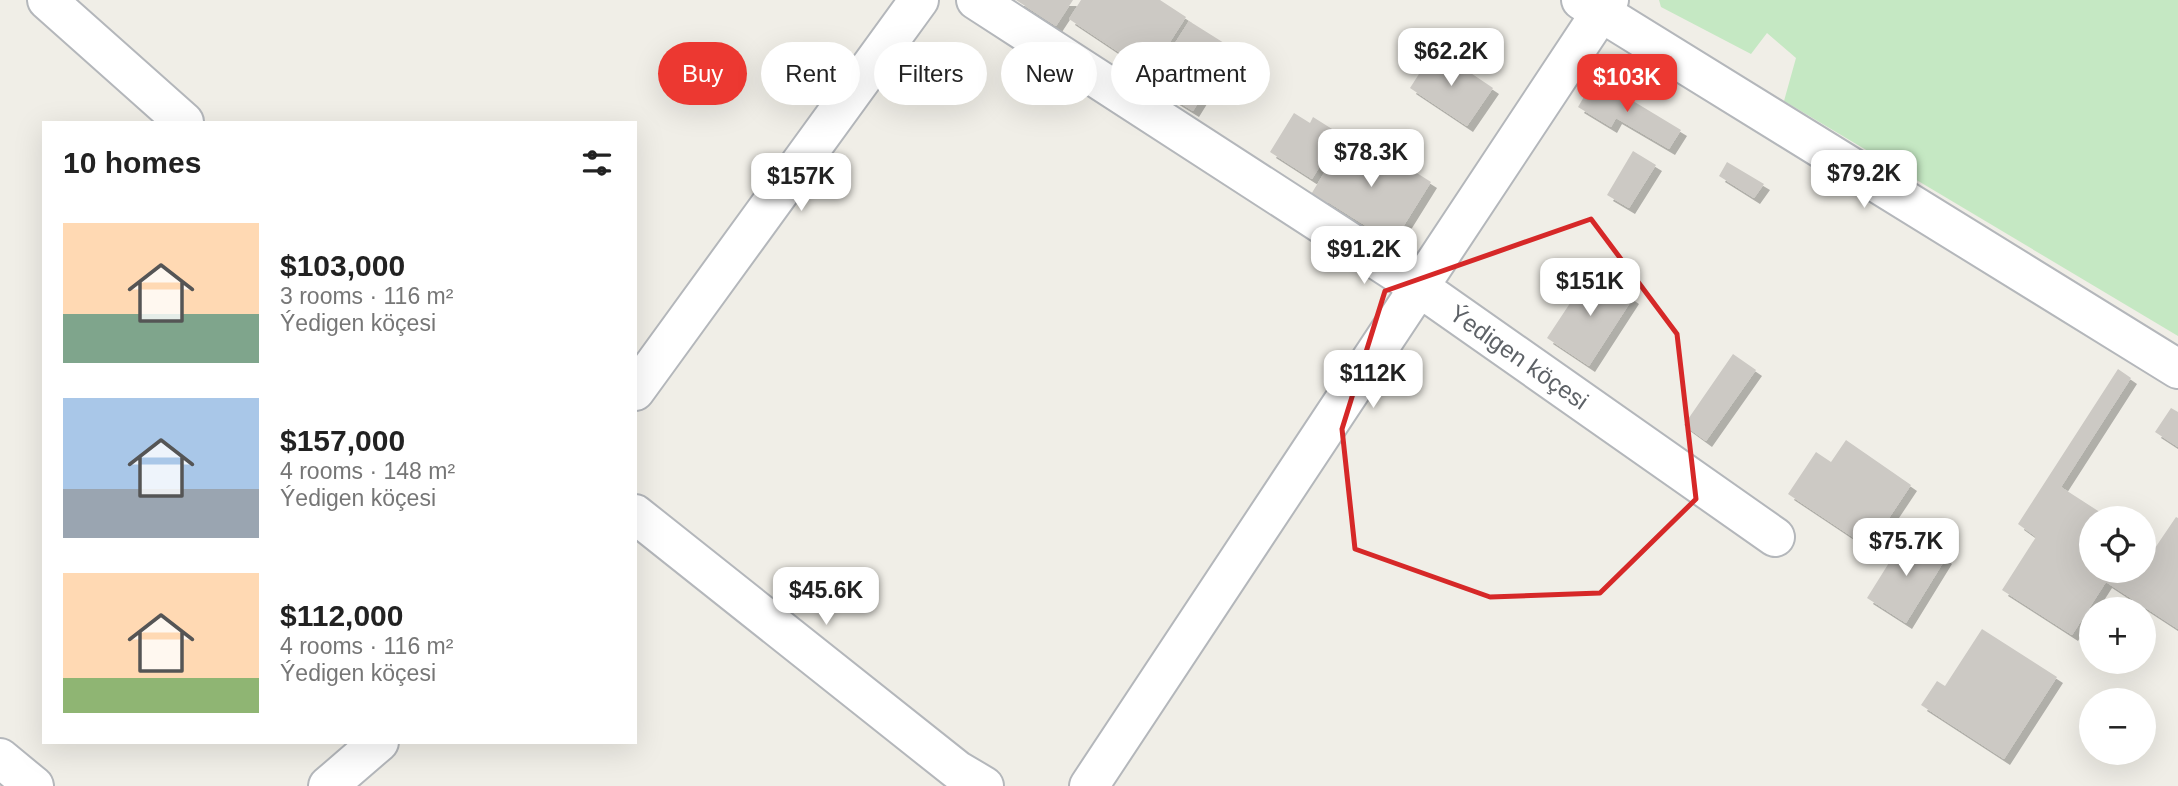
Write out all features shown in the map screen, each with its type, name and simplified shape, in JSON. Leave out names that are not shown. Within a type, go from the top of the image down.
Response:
[{"type":"street","points":[[47,0],[183,121]]},
{"type":"street","points":[[637,388],[919,0]]},
{"type":"street","name":"Ýedigen köçesi","points":[[976,0],[1419,287],[1775,537]]},
{"type":"street","points":[[1089,786],[1419,287],[1597,4],[2178,369]]},
{"type":"street","points":[[637,516],[957,770],[985,786]]},
{"type":"street","points":[[328,786],[377,744]]},
{"type":"street","points":[[0,758],[34,786]]},
{"type":"highlighted area","points":[[1591,219],[1677,334],[1696,499],[1600,593],[1490,597],[1355,549],[1342,429],[1385,291]]},
{"type":"green space","points":[[1659,0],[2178,0],[2178,336],[1784,101],[1796,58],[1767,33],[1751,54],[1661,7]]},
{"type":"building","points":[[1016,0],[1073,0],[1056,26]]},
{"type":"building","points":[[1081,0],[1160,0],[1186,17],[1170,42],[1111,42],[1111,47],[1069,19]]},
{"type":"building","points":[[1189,21],[1222,42],[1176,42]]},
{"type":"building","points":[[1435,49],[1493,88],[1467,126],[1410,88]]},
{"type":"building","points":[[1595,78],[1681,130],[1669,149],[1616,118],[1611,127],[1578,107]]},
{"type":"building","points":[[1183,105],[1197,105],[1193,111]]},
{"type":"building","points":[[1294,113],[1310,123],[1313,117],[1340,134],[1312,179],[1270,152]]},
{"type":"building","points":[[1346,137],[1386,163],[1390,156],[1431,182],[1393,243],[1328,202],[1325,205],[1310,196]]},
{"type":"building","points":[[1633,151],[1656,165],[1629,208],[1607,195]]},
{"type":"building","points":[[1727,162],[1764,184],[1754,198],[1719,176]]},
{"type":"building","points":[[1592,270],[1633,298],[1589,366],[1547,338]]},
{"type":"building","points":[[1733,354],[1756,370],[1706,441],[1684,425]]},
{"type":"building","points":[[2118,369],[2131,378],[2061,487],[2090,506],[2079,506],[2079,583],[2105,583],[2096,597],[2079,597],[2079,624],[2072,635],[2002,590],[2036,537],[2018,524]]},
{"type":"building","points":[[2171,408],[2178,412],[2178,447],[2155,432]]},
{"type":"building","points":[[1846,440],[1911,485],[1869,548],[1788,494],[1816,452],[1831,462]]},
{"type":"building","points":[[2176,517],[2178,518],[2178,629],[2156,615],[2156,597],[2129,597],[2108,583],[2156,583],[2156,547]]},
{"type":"building","points":[[1907,534],[1946,558],[1906,623],[1867,598]]},
{"type":"building","points":[[1982,629],[2057,677],[2004,759],[1921,705],[1937,681],[1945,686]]}]
